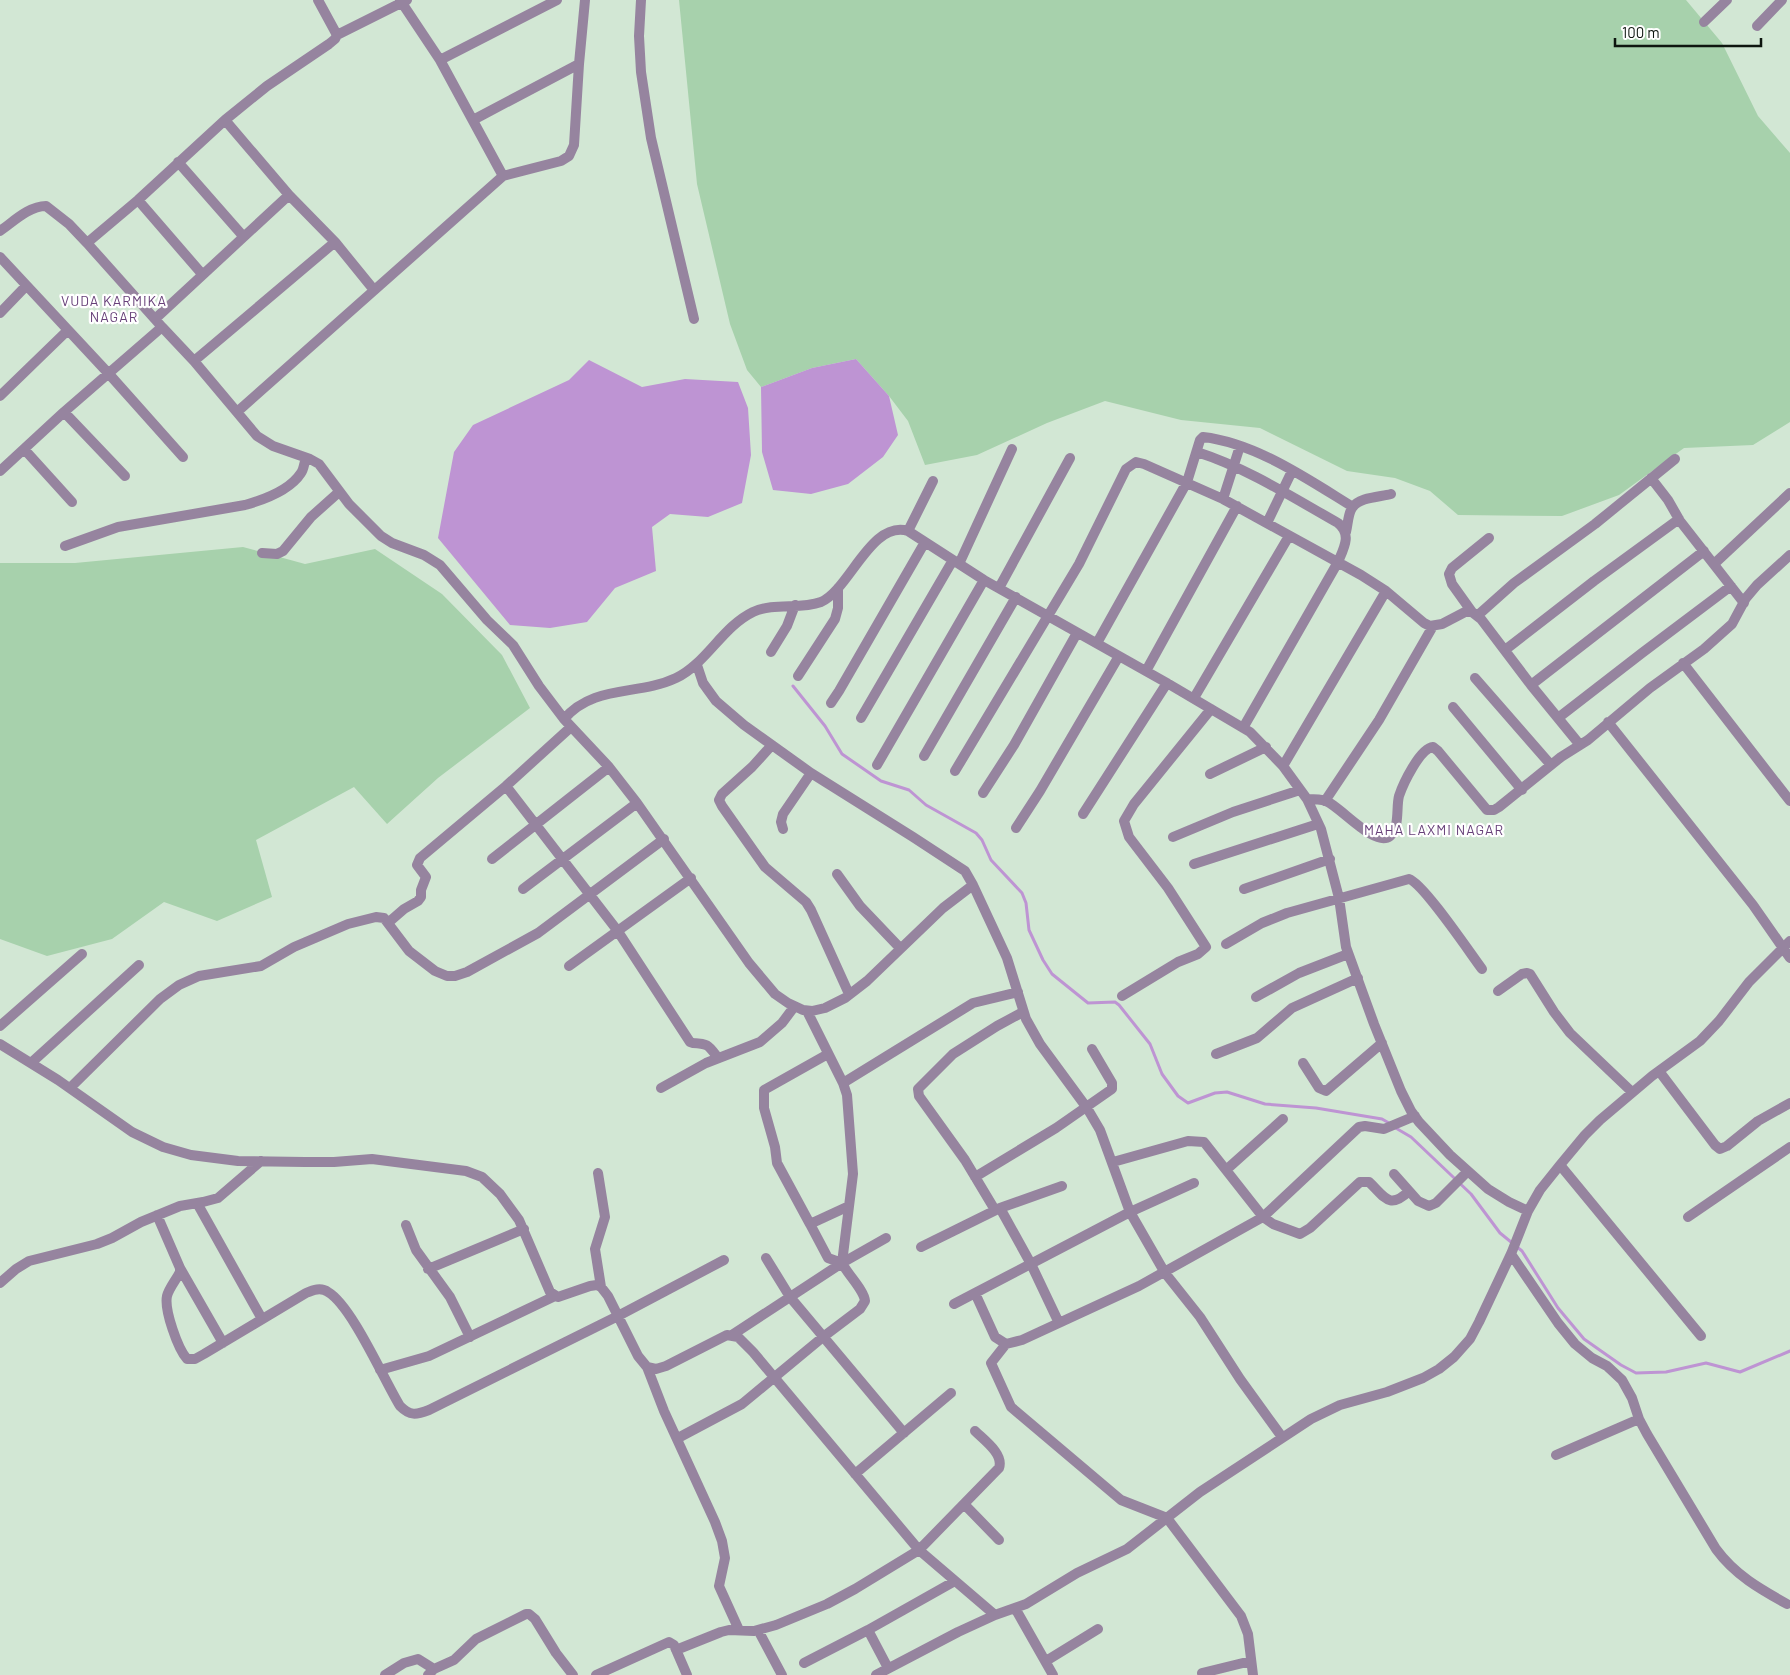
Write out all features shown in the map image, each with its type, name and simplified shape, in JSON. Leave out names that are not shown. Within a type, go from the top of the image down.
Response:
[{"type":"street","points":[[318,0],[337,35]]},
{"type":"street","points":[[440,60],[557,0]]},
{"type":"street","points":[[237,412],[503,176],[557,163],[565,159],[572,152],[585,0]]},
{"type":"street","points":[[641,0],[641,72],[651,138],[694,320]]},
{"type":"street","points":[[1704,22],[1727,0]]},
{"type":"street","points":[[1757,26],[1782,0]]},
{"type":"street","points":[[87,243],[138,200],[225,120],[267,86],[335,39],[337,35],[403,1],[440,60],[503,176]]},
{"type":"street","points":[[473,120],[579,64]]},
{"type":"street","points":[[225,120],[289,195],[335,242],[374,290]]},
{"type":"street","points":[[178,162],[243,236]]},
{"type":"street","points":[[155,318],[289,195]]},
{"type":"street","points":[[138,200],[202,274]]},
{"type":"street","points":[[0,231],[31,210],[46,206],[69,224],[87,243],[194,361],[257,436],[273,446],[319,464],[355,512],[381,536],[392,543],[424,555],[440,565],[487,620],[513,645],[539,686],[564,719],[609,767],[638,803],[760,977],[775,994],[794,1007],[807,1011],[825,1008],[849,994],[867,981],[943,908],[974,885]]},
{"type":"street","points":[[194,361],[335,242]]},
{"type":"street","points":[[0,257],[183,457]]},
{"type":"street","points":[[0,313],[26,286]]},
{"type":"street","points":[[0,472],[64,412],[162,326]]},
{"type":"street","points":[[0,396],[68,330]]},
{"type":"street","points":[[64,412],[125,476]]},
{"type":"street","points":[[1097,643],[1187,482],[1200,440],[1203,437],[1240,446],[1292,471],[1353,507]]},
{"type":"street","points":[[1223,499],[1240,446]]},
{"type":"street","points":[[24,449],[72,502]]},
{"type":"street","points":[[861,718],[956,562],[1012,449]]},
{"type":"street","points":[[1197,452],[1234,466],[1283,492],[1338,523],[1346,532]]},
{"type":"street","points":[[65,546],[118,527],[245,505],[264,499],[297,478],[303,469],[306,458]]},
{"type":"street","points":[[999,588],[1070,458]]},
{"type":"street","points":[[955,771],[1079,564],[1122,476],[1130,465],[1139,462],[1237,506],[1386,591],[1418,620],[1433,626],[1446,622],[1465,612],[1475,614],[1595,524],[1675,458]]},
{"type":"street","points":[[1267,524],[1292,471]]},
{"type":"street","points":[[1651,478],[1668,500],[1679,519],[1744,603]]},
{"type":"street","points":[[908,531],[933,481]]},
{"type":"street","points":[[262,553],[277,554],[283,551],[312,517],[339,492]]},
{"type":"street","points":[[1714,564],[1790,493]]},
{"type":"street","points":[[1243,728],[1338,562],[1345,546],[1346,532],[1353,507],[1364,500],[1391,494]]},
{"type":"street","points":[[1146,671],[1237,506]]},
{"type":"street","points":[[1504,650],[1679,519]]},
{"type":"street","points":[[564,719],[572,710],[594,697],[665,682],[685,673],[697,665],[733,627],[753,612],[775,606],[813,604],[822,601],[838,588],[876,541],[890,532],[903,529],[908,531],[984,580],[1049,615],[1250,732],[1283,766],[1307,799],[1318,824],[1330,859],[1339,898],[1348,954],[1401,1091],[1415,1116],[1450,1155],[1461,1178],[1488,1189],[1528,1212]]},
{"type":"street","points":[[1194,698],[1289,536]]},
{"type":"street","points":[[1489,538],[1452,568],[1449,574],[1452,584],[1580,745]]},
{"type":"street","points":[[830,702],[839,691],[925,542]]},
{"type":"street","points":[[1531,685],[1704,552]]},
{"type":"street","points":[[1307,799],[1325,801],[1348,816],[1368,833],[1380,839],[1389,837],[1395,829],[1399,797],[1403,787],[1423,752],[1431,747],[1435,747],[1487,810],[1494,810],[1522,790],[1551,765],[1580,745],[1650,688],[1704,649],[1732,624],[1757,585],[1790,555]]},
{"type":"street","points":[[877,765],[984,580]]},
{"type":"street","points":[[1558,718],[1731,586]]},
{"type":"street","points":[[798,676],[835,620],[838,608],[838,588]]},
{"type":"street","points":[[1283,766],[1386,591]]},
{"type":"street","points":[[924,756],[1016,597]]},
{"type":"street","points":[[771,652],[787,626],[795,605]]},
{"type":"street","points":[[1325,801],[1379,720],[1433,626]]},
{"type":"street","points":[[983,793],[1014,745],[1077,633]]},
{"type":"street","points":[[1016,828],[1040,791],[1119,656]]},
{"type":"street","points":[[1683,664],[1790,801]]},
{"type":"street","points":[[697,665],[703,683],[716,701],[744,725],[811,773],[965,871],[974,885],[1007,958],[1023,1012],[1032,1031],[1087,1108],[1100,1130],[1130,1212],[1165,1273],[1200,1317],[1240,1379],[1282,1437]]},
{"type":"street","points":[[1475,678],[1551,765]]},
{"type":"street","points":[[1083,814],[1167,683]]},
{"type":"street","points":[[1452,707],[1522,790]]},
{"type":"street","points":[[1122,996],[1178,962],[1198,954],[1206,947],[1168,888],[1129,837],[1124,822],[1134,804],[1211,709]]},
{"type":"street","points":[[1608,722],[1786,945],[1790,958]]},
{"type":"street","points":[[389,922],[421,897],[421,890],[426,877],[417,865],[420,858],[506,786],[571,726]]},
{"type":"street","points":[[772,745],[752,767],[722,794],[719,800],[765,867],[806,902],[849,994]]},
{"type":"street","points":[[1210,774],[1266,748]]},
{"type":"street","points":[[492,860],[609,767]]},
{"type":"street","points":[[783,829],[781,822],[782,814],[811,773]]},
{"type":"street","points":[[506,786],[617,930],[690,1042],[708,1045],[718,1058]]},
{"type":"street","points":[[1173,837],[1233,812],[1300,790]]},
{"type":"street","points":[[523,889],[638,803]]},
{"type":"street","points":[[1194,864],[1318,824]]},
{"type":"street","points":[[70,1088],[160,999],[188,980],[209,974],[245,970],[261,966],[294,947],[348,924],[376,918],[384,918],[389,922],[409,951],[422,963],[447,976],[455,976],[467,972],[538,933],[664,839]]},
{"type":"street","points":[[1244,889],[1330,859]]},
{"type":"street","points":[[837,874],[860,906],[900,948]]},
{"type":"street","points":[[569,966],[691,878]]},
{"type":"street","points":[[1226,944],[1273,918],[1403,880],[1413,880],[1482,969]]},
{"type":"street","points":[[876,1675],[995,1614],[1015,1608],[1078,1573],[1127,1549],[1200,1492],[1311,1419],[1340,1405],[1387,1392],[1440,1369],[1470,1339],[1528,1212],[1540,1190],[1560,1165],[1585,1135],[1632,1092],[1710,1031],[1749,982],[1786,945]]},
{"type":"street","points":[[0,1026],[82,954]]},
{"type":"street","points":[[1256,996],[1299,973],[1348,954]]},
{"type":"street","points":[[31,1063],[139,965]]},
{"type":"street","points":[[1498,991],[1522,974],[1530,974],[1570,1033],[1632,1092]]},
{"type":"street","points":[[1216,1054],[1257,1038],[1292,1008],[1358,978]]},
{"type":"street","points":[[843,1083],[973,1003],[1018,992]]},
{"type":"street","points":[[661,1088],[718,1058],[760,1042],[782,1023],[794,1007]]},
{"type":"street","points":[[678,1438],[742,1404],[776,1378],[822,1337],[860,1309],[865,1301],[842,1263],[853,1174],[848,1101],[843,1083],[807,1011]]},
{"type":"street","points":[[1023,1012],[953,1054],[918,1089],[919,1096],[946,1131],[998,1209],[1031,1264],[1059,1323]]},
{"type":"street","points":[[1303,1063],[1319,1088],[1326,1091],[1382,1043]]},
{"type":"street","points":[[0,1044],[70,1088],[132,1132],[163,1147],[190,1155],[212,1159],[260,1161],[334,1162],[372,1159],[466,1171],[482,1178],[491,1185],[512,1209],[524,1229],[548,1289],[555,1296]]},
{"type":"street","points":[[975,1177],[1056,1128],[1109,1092],[1113,1086],[1092,1049]]},
{"type":"street","points":[[828,1054],[764,1090],[764,1108],[775,1147],[777,1163],[828,1258],[842,1263]]},
{"type":"street","points":[[1659,1071],[1720,1149],[1727,1146],[1758,1121],[1790,1103]]},
{"type":"street","points":[[1252,1675],[1248,1634],[1240,1616],[1167,1518],[1121,1500],[1011,1407],[991,1363],[1006,1344],[1022,1340],[1165,1273],[1263,1217],[1355,1130],[1362,1126],[1377,1129],[1392,1126],[1415,1116]]},
{"type":"street","points":[[1226,1170],[1283,1119]]},
{"type":"street","points":[[1113,1162],[1194,1140],[1204,1142],[1263,1217],[1273,1224],[1300,1234],[1310,1228],[1360,1182],[1369,1182],[1391,1201],[1398,1200],[1409,1191]]},
{"type":"street","points":[[1688,1217],[1790,1147]]},
{"type":"street","points":[[0,1282],[29,1261],[98,1244],[157,1215],[180,1206],[213,1200],[224,1194],[260,1161]]},
{"type":"street","points":[[1560,1165],[1701,1336]]},
{"type":"street","points":[[598,1173],[605,1217],[595,1250],[602,1287],[638,1356],[647,1367],[664,1410],[716,1522],[725,1558],[719,1586],[739,1630]]},
{"type":"street","points":[[1394,1174],[1418,1201],[1429,1206],[1436,1203],[1461,1178]]},
{"type":"street","points":[[954,1304],[1130,1212],[1194,1183]]},
{"type":"street","points":[[921,1247],[998,1209],[1062,1186]]},
{"type":"street","points":[[197,1203],[262,1319]]},
{"type":"street","points":[[810,1224],[849,1206]]},
{"type":"street","points":[[157,1215],[180,1268],[223,1342]]},
{"type":"street","points":[[406,1225],[416,1250],[428,1269],[442,1284],[470,1337]]},
{"type":"street","points":[[428,1269],[524,1229]]},
{"type":"street","points":[[647,1367],[656,1369],[666,1366],[719,1338],[732,1335],[842,1263],[886,1238]]},
{"type":"street","points":[[1513,1248],[1558,1323],[1575,1344],[1592,1358],[1607,1366],[1622,1380],[1632,1398],[1639,1419],[1726,1563],[1748,1582],[1787,1604]]},
{"type":"street","points":[[766,1258],[790,1297],[904,1433]]},
{"type":"street","points":[[180,1268],[180,1272],[167,1297],[167,1304],[170,1320],[184,1356],[190,1360],[195,1359],[306,1293],[314,1290],[327,1291],[343,1307],[354,1322],[400,1406],[407,1412],[418,1414],[618,1316],[724,1260]]},
{"type":"street","points":[[380,1370],[429,1356],[555,1296],[565,1295],[590,1286],[597,1285],[602,1287]]},
{"type":"street","points":[[975,1293],[996,1337],[1006,1344]]},
{"type":"street","points":[[732,1335],[742,1340],[776,1378],[919,1550],[995,1614]]},
{"type":"street","points":[[855,1474],[951,1393]]},
{"type":"street","points":[[1556,1454],[1639,1419]]},
{"type":"street","points":[[676,1650],[708,1636],[729,1630],[758,1630],[800,1616],[827,1604],[919,1550],[1000,1465],[998,1456],[975,1431]]},
{"type":"street","points":[[964,1504],[999,1540]]},
{"type":"street","points":[[804,1663],[868,1630],[955,1581]]},
{"type":"street","points":[[1015,1608],[1046,1661],[1052,1675]]},
{"type":"street","points":[[385,1675],[404,1663],[418,1659],[431,1672],[454,1660],[476,1639],[526,1614],[535,1619],[556,1653],[573,1675]]},
{"type":"street","points":[[1046,1661],[1098,1629]]},
{"type":"street","points":[[758,1630],[782,1675]]},
{"type":"street","points":[[868,1630],[888,1668]]},
{"type":"street","points":[[596,1675],[666,1642],[671,1642],[687,1675]]},
{"type":"street","points":[[1202,1673],[1251,1661]]},
{"type":"green space","points":[[679,0],[1686,0],[1722,43],[1758,116],[1790,153],[1790,422],[1753,445],[1684,448],[1619,495],[1562,516],[1458,515],[1430,491],[1395,478],[1347,471],[1260,428],[1181,420],[1105,401],[1047,423],[977,455],[925,465],[908,421],[889,396],[856,359],[812,368],[761,387],[747,370],[730,324],[697,184]]},
{"type":"green space","points":[[243,547],[305,564],[375,549],[442,594],[502,655],[530,708],[438,778],[387,824],[354,787],[256,840],[272,897],[217,921],[164,902],[112,939],[47,956],[0,939],[0,563],[75,563]]},
{"type":"shaded area","points":[[856,359],[889,396],[898,435],[883,457],[848,484],[811,494],[773,490],[762,452],[761,387],[812,368]]},
{"type":"shaded area","points":[[589,360],[642,387],[685,379],[738,382],[748,408],[751,455],[742,503],[708,517],[670,514],[652,527],[656,571],[615,588],[587,622],[550,628],[510,625],[438,538],[454,452],[473,425],[569,380]]},
{"type":"waterway","points":[[793,686],[825,726],[842,754],[881,781],[909,790],[926,805],[976,833],[982,840],[991,860],[1022,893],[1026,903],[1029,930],[1052,974],[1088,1003],[1115,1002],[1119,1005],[1150,1044],[1162,1074],[1178,1096],[1188,1103],[1215,1093],[1227,1092],[1265,1104],[1316,1108],[1382,1119],[1389,1123]]},
{"type":"waterway","points":[[1394,1127],[1411,1137],[1471,1194],[1500,1233],[1522,1251],[1558,1308],[1584,1339],[1621,1365],[1636,1373],[1666,1372],[1706,1363],[1740,1372],[1790,1351]]},
{"type":"district","name":"VUDA KARMIKA NAGAR","points":[[114,310]]},
{"type":"district","name":"MAHA LAXMI NAGAR","points":[[1434,830]]}]
